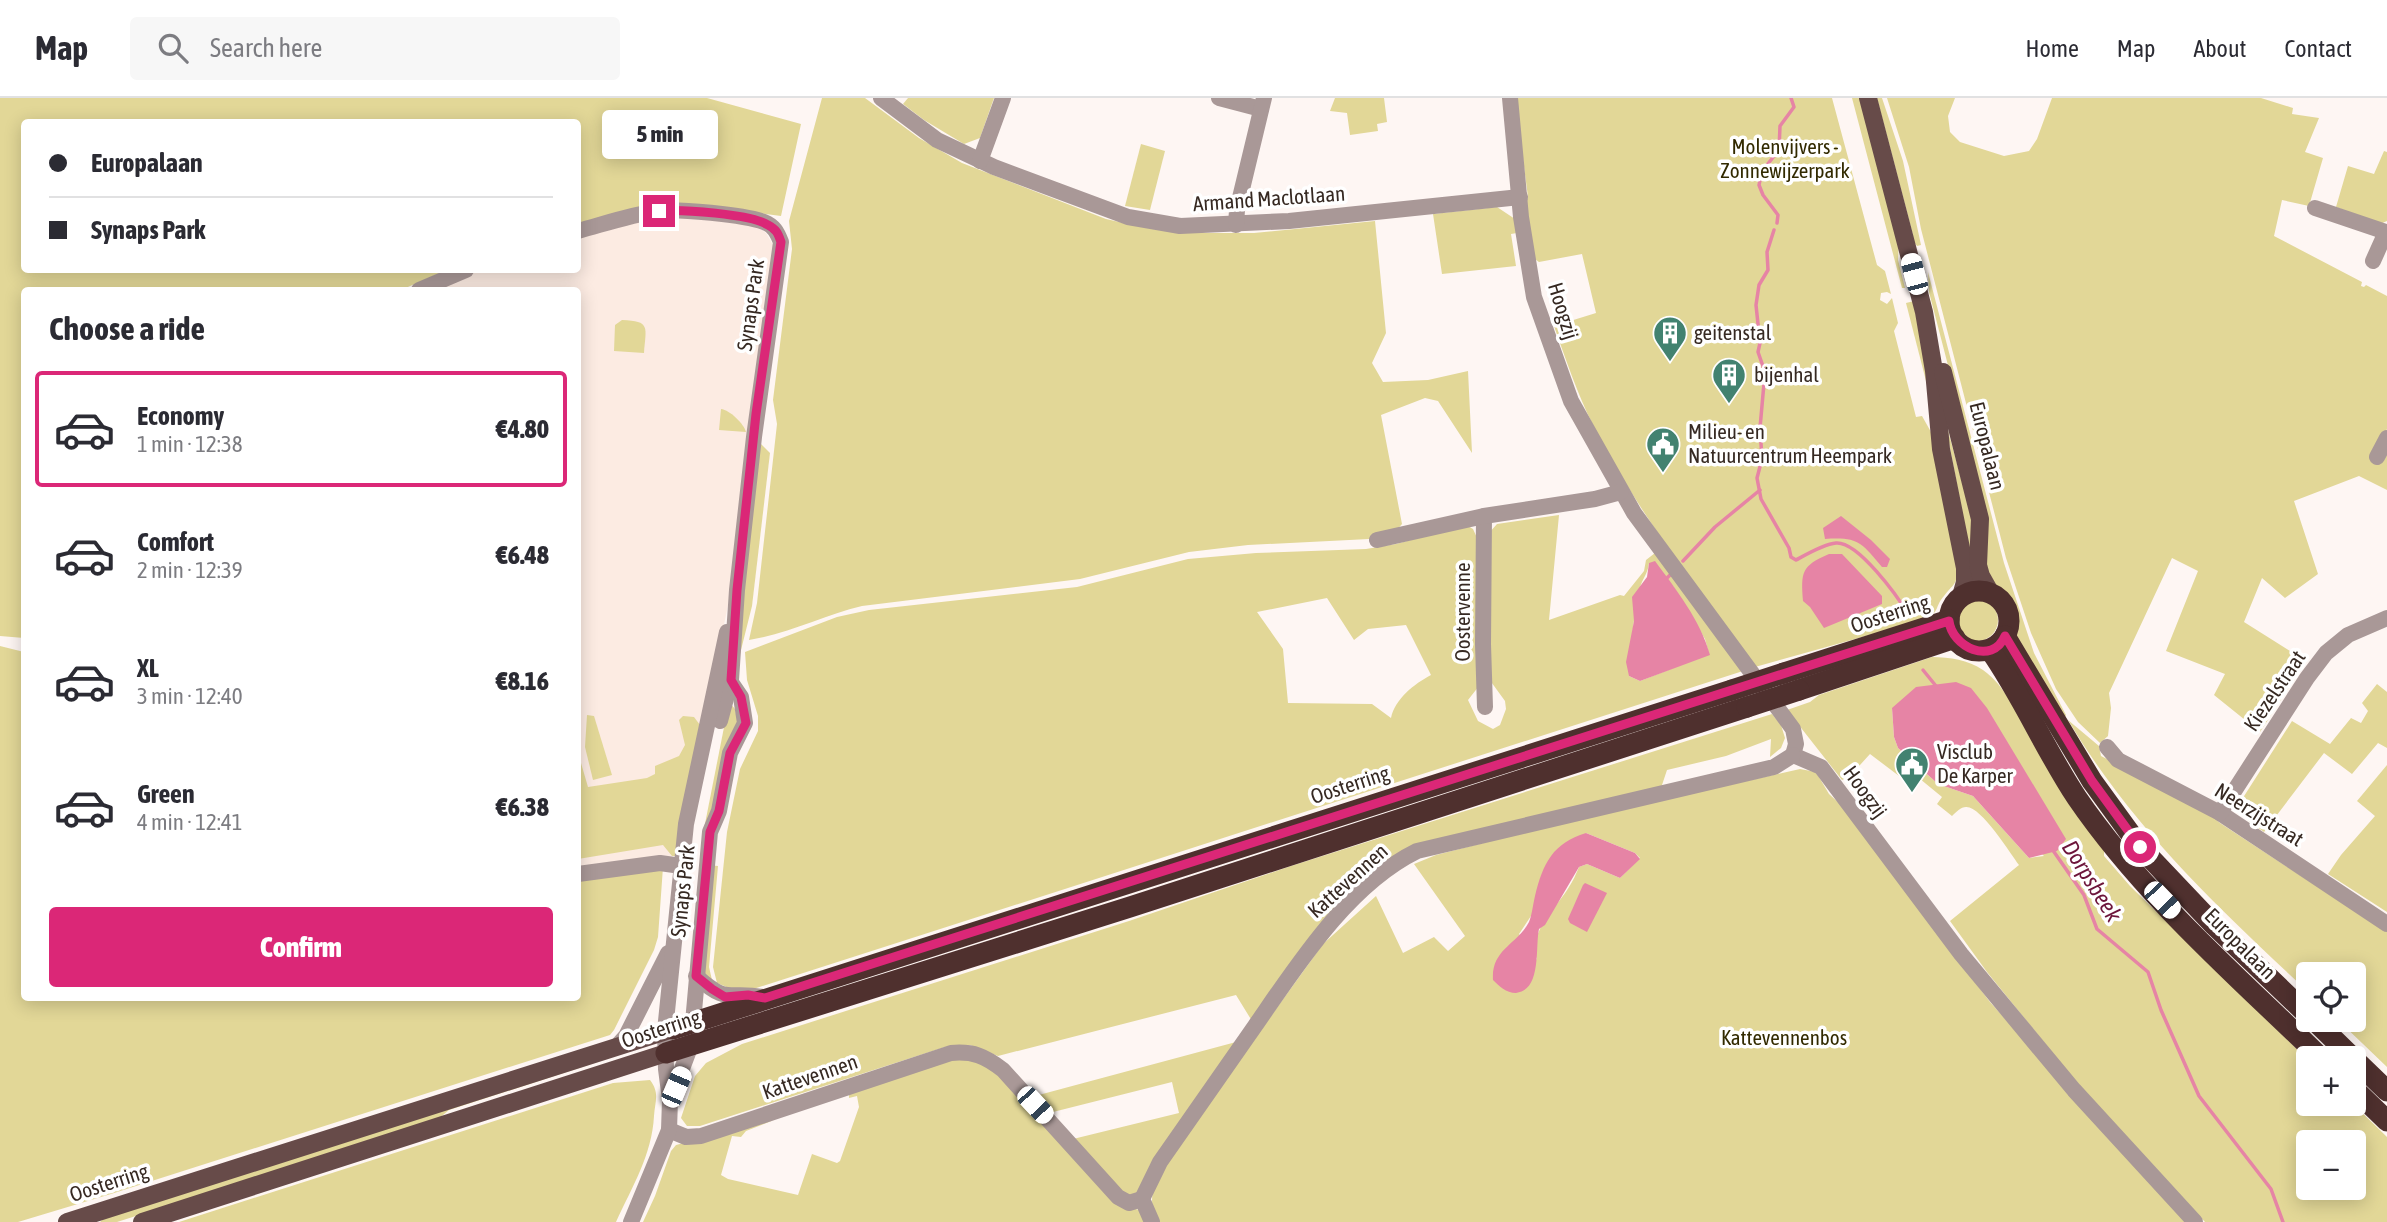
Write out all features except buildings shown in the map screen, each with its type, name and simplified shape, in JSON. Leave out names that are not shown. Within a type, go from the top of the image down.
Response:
[{"type":"highway","points":[[1961,596],[1975,590],[1990,592]]},
{"type":"highway","name":"Europalaan","points":[[1990,592],[2001,599],[2008,610],[2009,623],[1998,643],[2013,687],[2077,797],[2128,864],[2200,940],[2309,1046]]},
{"type":"highway","name":"Europalaan","points":[[1952,629],[1954,604],[1961,596]]},
{"type":"highway","points":[[1952,629],[1970,649],[1998,643]]},
{"type":"highway","name":"Oosterring","points":[[666,1054],[1904,656],[1952,629]]},
{"type":"highway","name":"Oosterring","points":[[677,1027],[1784,673],[1952,629]]},
{"type":"highway","name":"Europalaan","points":[[1998,643],[2140,847],[2214,925],[2296,1004]]},
{"type":"highway","points":[[1904,656],[1934,651],[1962,654],[1986,664],[2013,687]]},
{"type":"highway","points":[[2326,1032],[2341,1046]]},
{"type":"highway","points":[[2366,1071],[2387,1091]]},
{"type":"highway","points":[[2366,1101],[2387,1121]]},
{"type":"main road","name":"Europalaan","points":[[1868,98],[1924,312],[1934,371],[1942,457],[1965,568],[1961,596]]},
{"type":"main road","name":"Europalaan","points":[[1924,312],[1934,334],[1980,519],[1978,565],[1980,576],[1990,592]]},
{"type":"main road","name":"Oosterring","points":[[67,1222],[677,1027]]},
{"type":"main road","name":"Oosterring","points":[[142,1222],[666,1054]]},
{"type":"street","name":"Armand Maclotlaan","points":[[881,98],[937,140],[980,161],[1128,217],[1180,226],[1289,221],[1520,197]]},
{"type":"street","points":[[980,161],[1003,98]]},
{"type":"street","points":[[1219,98],[1263,104],[1237,210],[1236,225]]},
{"type":"street","name":"Hoogzij","points":[[1510,98],[1525,248],[1534,297],[1571,401],[1621,492],[1793,729],[1796,744],[1793,755],[1821,766],[1961,954],[2074,1090],[2195,1222]]},
{"type":"street","points":[[2315,208],[2386,231],[2373,261]]},
{"type":"street","name":"Synaps Park","points":[[581,230],[628,217],[672,210],[746,218],[765,223],[779,228],[781,242],[756,414],[737,590],[723,684],[686,824],[673,941],[677,1027]]},
{"type":"street","points":[[426,287],[459,273]]},
{"type":"street","points":[[2377,457],[2387,438]]},
{"type":"street","points":[[1377,540],[1484,516],[1595,499],[1621,492]]},
{"type":"street","name":"Oostervenne","points":[[1484,516],[1485,708]]},
{"type":"street","name":"Kiezelstraat","points":[[2220,813],[2326,653],[2347,635],[2387,618]]},
{"type":"street","name":"Synaps Park","points":[[677,1027],[696,976],[710,832],[719,811],[730,753],[743,729],[746,716],[741,697],[723,684]]},
{"type":"street","name":"Neerzijstraat","points":[[2107,747],[2118,760],[2220,813],[2387,924]]},
{"type":"street","name":"Kattevennen","points":[[668,1130],[686,1137],[701,1136],[951,1053],[967,1052],[990,1060],[1003,1070],[1118,1197],[1129,1203],[1142,1199],[1160,1162],[1307,952],[1326,928],[1398,860],[1417,851],[1774,766],[1793,755]]},
{"type":"street","name":"Synaps Park","points":[[581,874],[660,863],[681,866]]},
{"type":"street","name":"Synaps Park","points":[[618,1045],[640,1010],[673,941]]},
{"type":"street","name":"Oosterring","points":[[696,976],[725,997],[748,995],[765,998]]},
{"type":"street","points":[[631,1222],[668,1130],[670,1100],[666,1054],[677,1027],[691,1045],[670,1100]]},
{"type":"street","points":[[1142,1199],[1152,1222]]},
{"type":"shaded area","points":[[668,214],[741,223],[759,228],[766,233],[773,245],[732,586],[676,856],[581,871],[581,287],[440,287],[474,273],[581,273],[581,235]]},
{"type":"shaded area","points":[[1841,516],[1890,559],[1887,567],[1882,567],[1869,552],[1852,540],[1825,539],[1823,528]]},
{"type":"shaded area","points":[[1829,554],[1842,554],[1882,596],[1882,604],[1824,628],[1803,601],[1802,583],[1808,566]]},
{"type":"shaded area","points":[[1655,561],[1694,617],[1710,655],[1640,681],[1629,676],[1626,662],[1634,621],[1632,597],[1647,577],[1649,563]]},
{"type":"shaded area","points":[[1956,682],[1971,688],[1987,708],[2066,839],[2057,851],[2029,858],[1973,796],[1938,784],[1898,748],[1894,737],[1892,708],[1916,687]]},
{"type":"shaded area","points":[[1586,833],[1635,853],[1640,859],[1620,878],[1587,864],[1579,867],[1545,925],[1539,929],[1536,967],[1530,984],[1516,993],[1500,987],[1493,980],[1496,961],[1529,922],[1546,864],[1565,842]]},
{"type":"shaded area","points":[[1585,883],[1607,893],[1587,932],[1570,923],[1568,919]]},
{"type":"green space","points":[[0,98],[707,98],[801,124],[781,216],[664,201],[581,223],[581,119],[21,119],[21,273],[440,273],[408,287],[21,287],[21,638],[0,636]]},
{"type":"green space","points":[[822,98],[865,98],[919,138],[962,163],[1106,219],[1137,226],[1206,233],[1254,233],[1375,221],[1386,333],[1372,363],[1383,382],[1428,380],[1468,371],[1472,453],[1438,401],[1425,398],[1381,415],[1402,524],[1394,533],[1369,539],[1248,545],[1189,552],[1080,579],[862,606],[749,640],[757,603],[777,424],[773,400],[792,249],[789,221]]},
{"type":"green space","points":[[908,98],[994,98],[980,138],[964,144],[903,104]]},
{"type":"green space","points":[[1335,98],[1384,98],[1387,122],[1377,124],[1378,131],[1350,135],[1347,113],[1330,111]]},
{"type":"green space","name":"Molenvijvers - Zonnewijzerpark","points":[[1515,98],[1832,98],[1877,265],[1885,271],[1891,294],[1881,293],[1880,300],[1887,304],[1892,298],[1898,323],[1894,331],[1916,417],[1922,416],[1931,432],[1959,572],[1931,616],[1755,667],[1648,519],[1610,457],[1582,401],[1554,326],[1596,313],[1582,254],[1539,262],[1532,257],[1524,209],[1528,197]]},
{"type":"green space","points":[[1852,98],[1861,98],[1899,241],[1898,260],[1905,288],[1902,288]]},
{"type":"green space","points":[[1877,98],[1882,98],[1903,161],[1921,245],[1917,246],[1910,237],[1913,235]]},
{"type":"green space","points":[[1887,98],[1955,98],[1948,116],[1950,132],[1960,142],[2004,156],[2029,151],[2037,139],[2052,98],[2261,98],[2293,108],[2292,114],[2319,118],[2305,152],[2323,158],[2309,206],[2282,200],[2274,236],[2362,282],[2361,286],[2366,285],[2387,296],[2387,429],[2373,456],[2387,449],[2387,490],[2359,476],[2294,501],[2318,574],[2285,598],[2262,578],[2244,622],[2306,661],[2260,732],[2214,695],[2225,674],[2166,651],[2198,571],[2172,558],[2109,693],[2111,708],[2108,736],[2100,743],[2078,722],[2056,689],[2031,633],[2006,558],[1921,229],[1909,167]]},
{"type":"green space","points":[[1141,144],[1165,151],[1150,210],[1125,206]]},
{"type":"green space","points":[[2384,151],[2387,152],[2387,221],[2380,224],[2336,207],[2348,166],[2374,174]]},
{"type":"green space","points":[[1497,207],[1515,219],[1517,233],[1511,234],[1516,266],[1442,274],[1433,214]]},
{"type":"green space","points":[[1928,272],[2004,563],[2034,653],[2066,715],[2063,721],[2015,636],[2016,609],[2010,597],[1989,580],[1972,458],[1929,292]]},
{"type":"green space","points":[[1914,301],[1935,416],[1906,303]]},
{"type":"green space","points":[[622,320],[638,322],[645,327],[644,353],[614,351],[615,325]]},
{"type":"green space","points":[[721,409],[736,418],[746,432],[719,430]]},
{"type":"green space","points":[[1944,416],[1962,482],[1975,517],[1975,580]]},
{"type":"green space","points":[[759,442],[770,453],[752,606],[740,654],[740,607]]},
{"type":"green space","points":[[1559,515],[1549,620],[1620,595],[1624,596],[1644,571],[1646,560],[1655,553],[1743,671],[741,993],[717,983],[713,967],[727,832],[740,769],[758,731],[758,716],[747,680],[745,652],[837,617],[869,610],[1077,587],[1188,559],[1256,553],[1366,549],[1396,544],[1466,525],[1473,529],[1478,540],[1479,686],[1468,700],[1478,721],[1493,729],[1500,725],[1506,709],[1505,701],[1489,679],[1489,533],[1497,524]],"holes":[[[1649,563],[1673,586],[1705,639],[1709,654],[1640,681],[1629,676],[1634,621],[1641,585]],[[1327,598],[1354,640],[1368,629],[1406,625],[1431,675],[1406,693],[1391,718],[1372,704],[1288,703],[1283,649],[1257,612]]]},
{"type":"green space","points":[[1977,599],[1992,605],[1998,620],[1992,635],[1977,641],[1962,635],[1956,620],[1962,605]]},
{"type":"green space","points":[[0,646],[21,651],[21,1001],[581,1001],[581,879],[663,867],[658,937],[654,950],[610,1035],[111,1194],[18,1222],[0,1222]]},
{"type":"green space","points":[[1932,657],[1965,661],[1991,677],[2011,703],[2104,849],[2104,856],[2130,886],[2296,1048],[2296,1116],[2365,1116],[2387,1137],[2387,1222],[2205,1222],[2072,1077],[1987,972],[1950,921],[2019,865],[2002,841],[1972,809],[1962,808],[1952,816],[1937,804],[1942,797],[1914,774],[1907,782],[1870,754],[1850,776],[1842,780],[1787,710],[1810,702],[1819,695]],"holes":[[[1892,708],[2044,856],[2029,858],[1973,796],[1938,784],[1898,748],[1894,737]]]},
{"type":"green space","points":[[2377,684],[2387,692],[2387,748],[2378,743],[2352,774],[2324,753],[2264,832],[2241,815],[2239,804],[2292,721],[2330,744],[2351,718],[2361,723],[2368,711],[2362,703]]},
{"type":"green space","points":[[729,702],[735,709],[738,724],[707,837],[702,839]]},
{"type":"green space","points":[[1772,714],[1781,725],[1785,738],[1781,748],[1770,757],[1771,739],[1726,756],[1667,770],[1661,788],[1404,851],[1252,1021],[1236,995],[998,1056],[970,1045],[945,1047],[700,1126],[687,1126],[681,1118],[695,1076],[706,1063],[742,1044]]},
{"type":"green space","points":[[587,715],[594,716],[612,775],[593,780],[585,747]]},
{"type":"green space","points":[[683,716],[694,717],[700,725],[676,856],[672,856],[663,845],[581,859],[581,763],[588,787],[647,778],[655,774],[655,766],[679,756],[685,745],[679,720]]},
{"type":"green space","points":[[2068,720],[2099,746],[2101,756],[2201,807],[2220,823],[2387,932],[2387,1067],[2351,1032],[2366,1032],[2366,962],[2296,962],[2296,981],[2178,865],[2093,759]]},
{"type":"green space","points":[[2387,765],[2387,912],[2328,874],[2375,816],[2357,801]]},
{"type":"green space","name":"Kattevennenbos","points":[[1800,769],[1816,772],[1829,794],[1841,805],[1990,1002],[2187,1222],[1156,1222],[1152,1205],[1153,1193],[1163,1165],[1323,944],[1376,896],[1403,953],[1434,937],[1448,951],[1465,936],[1414,864],[1436,855],[1597,814]],"holes":[[[1586,833],[1635,853],[1640,858],[1620,878],[1587,864],[1579,867],[1539,930],[1535,949],[1537,960],[1519,934]]]},
{"type":"green space","points":[[709,865],[718,866],[709,967],[712,980],[703,973]]},
{"type":"green space","points":[[1236,1042],[1150,1165],[1138,1193],[1133,1197],[1126,1195],[1073,1139],[1179,1113],[1172,1082],[1049,1113],[1035,1096]]},
{"type":"green space","points":[[610,1058],[449,1110],[437,1120],[117,1222],[100,1222],[106,1216]]},
{"type":"green space","points":[[974,1058],[1005,1079],[1122,1205],[1139,1210],[1148,1222],[643,1222],[671,1151],[676,1145],[774,1120],[746,1131],[741,1137],[732,1136],[721,1175],[728,1179],[798,1195],[812,1154],[837,1163],[840,1161],[859,1107],[857,1096],[849,1098],[849,1094],[948,1059]]},
{"type":"green space","points":[[650,1080],[656,1097],[649,1144],[640,1171],[616,1222],[179,1222],[613,1083]]},
{"type":"waterway","name":"Dorpsbeek","points":[[1777,223],[1778,215],[1759,185],[1762,171],[1779,150],[1780,126],[1794,107],[1791,98]]},
{"type":"waterway","name":"Dorpsbeek","points":[[1774,230],[1767,252],[1768,270],[1759,285],[1756,305],[1760,343],[1758,352],[1765,372],[1760,428],[1762,459],[1757,478],[1761,499],[1789,548],[1791,557],[1796,560],[1826,545],[1845,545],[1877,571],[1908,614]]},
{"type":"waterway","points":[[1683,561],[1715,527],[1760,490]]},
{"type":"waterway","points":[[1666,579],[1670,575]]},
{"type":"waterway","name":"Dorpsbeek","points":[[1923,670],[1936,686]]},
{"type":"waterway","name":"Dorpsbeek","points":[[2052,849],[2084,895],[2097,929],[2148,972],[2161,1010],[2199,1096],[2271,1189],[2283,1222]]},
{"type":"place","name":"geitenstal","points":[[1670,363]]},
{"type":"place","name":"bijenhal","points":[[1729,405]]},
{"type":"place","name":"Milieu- en Natuurcentrum Heempark","points":[[1663,474]]},
{"type":"place","name":"Visclub De Karper","points":[[1912,794]]},
{"type":"route","points":[[659,211],[746,218],[765,223],[777,230],[781,242],[756,414],[737,590],[731,680],[741,697],[746,723],[730,753],[719,811],[710,832],[696,976],[725,997],[748,995],[765,998],[1949,621],[1955,638],[1970,649],[1990,650],[2003,642],[2005,636],[2092,781],[2140,847]]}]
